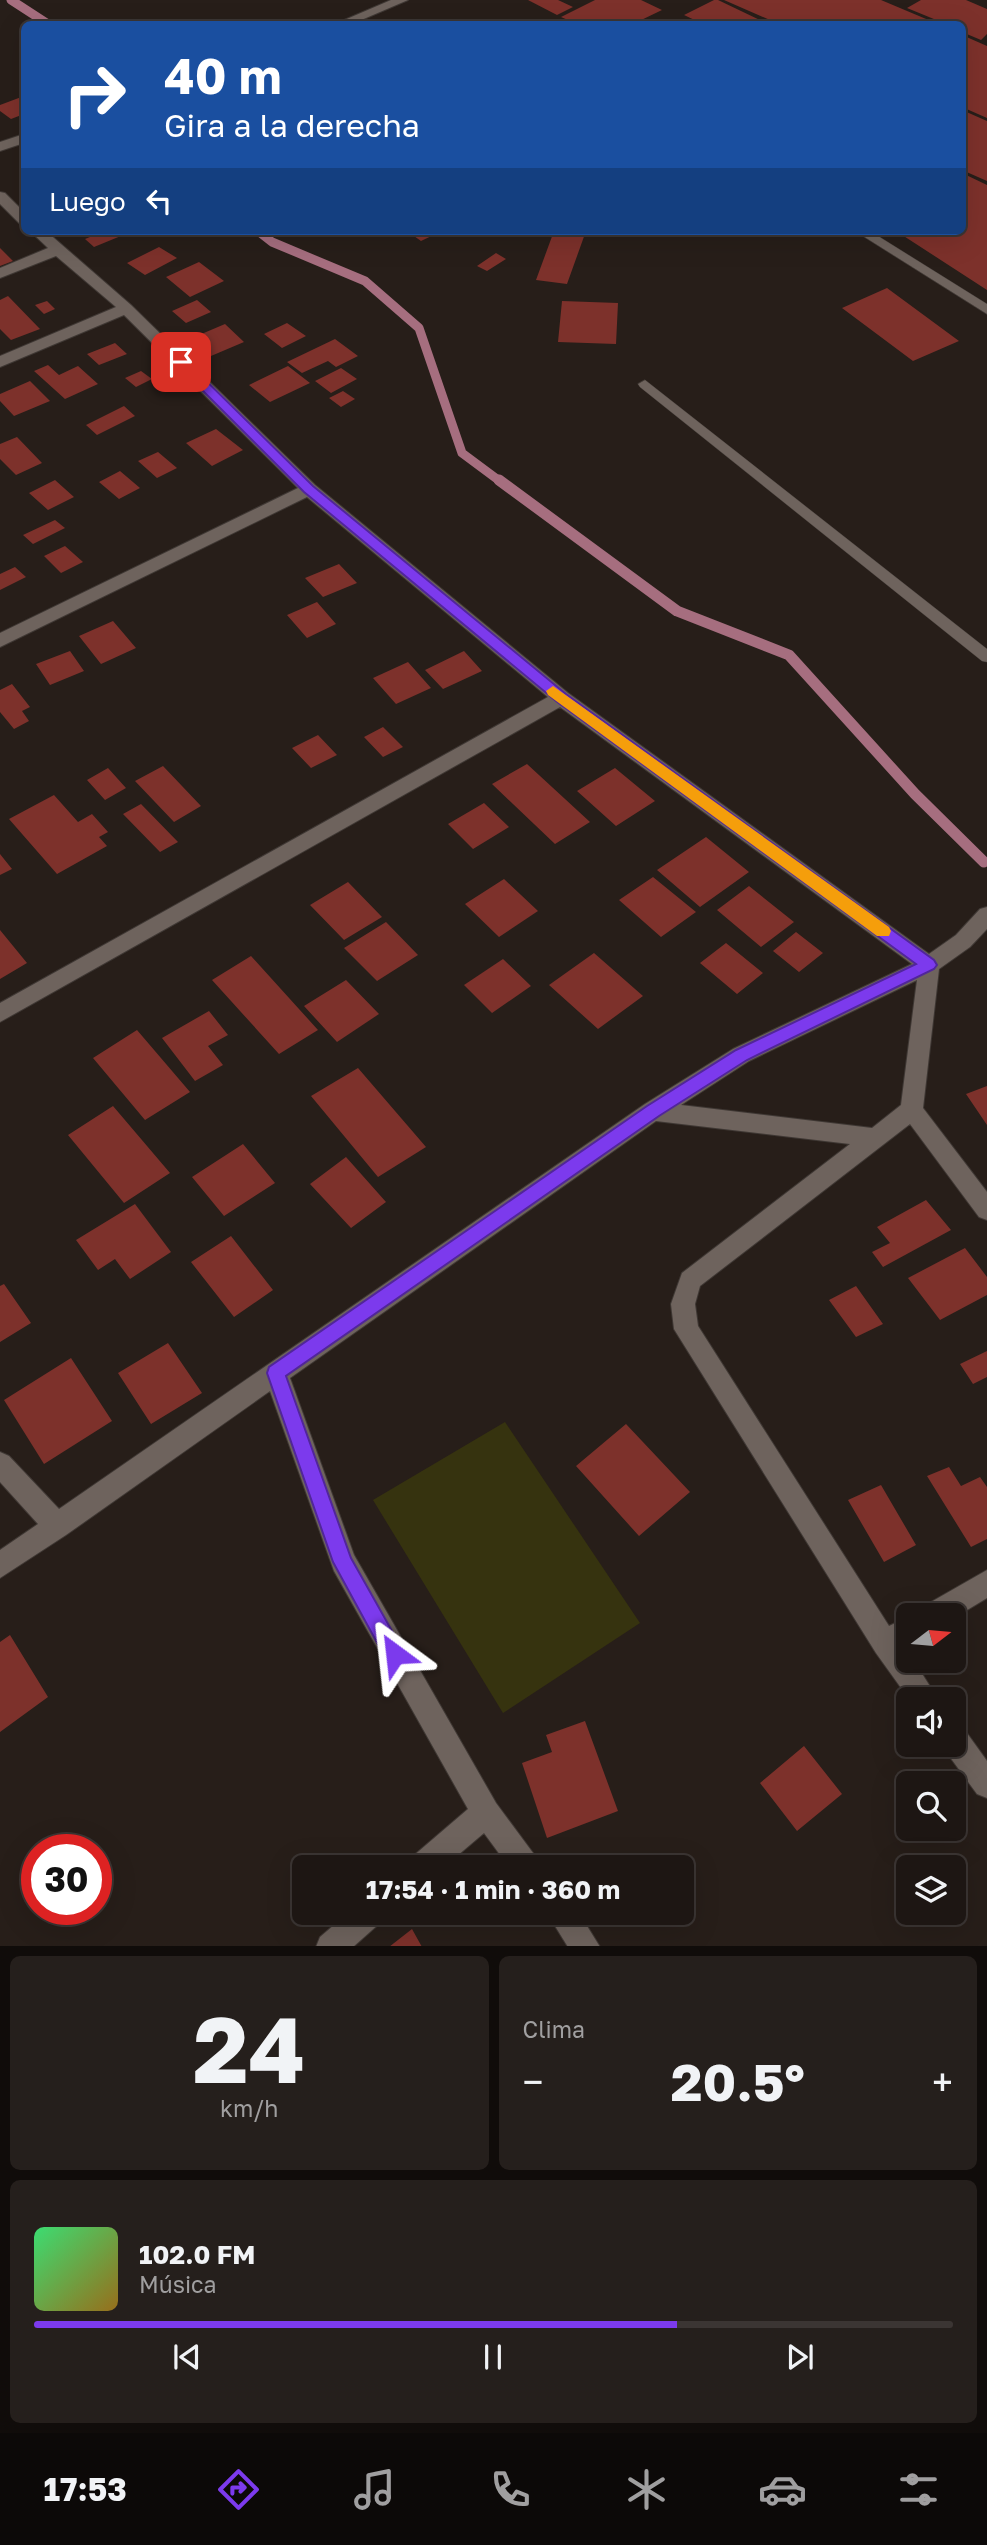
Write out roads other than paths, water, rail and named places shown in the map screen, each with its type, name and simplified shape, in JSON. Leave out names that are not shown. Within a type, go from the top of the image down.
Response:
[{"type":"street","points":[[350,21],[402,0]]},
{"type":"street","points":[[0,147],[21,139]]},
{"type":"street","points":[[0,196],[21,217]]},
{"type":"street","points":[[41,235],[126,308],[309,489],[561,698],[929,965]]},
{"type":"street","points":[[0,273],[57,250]]},
{"type":"street","points":[[0,362],[126,308]]},
{"type":"street","points":[[0,641],[309,489]]},
{"type":"street","points":[[0,1013],[561,698]]},
{"type":"street","points":[[0,1565],[653,1111],[741,1055],[929,965],[964,941],[987,915]]},
{"type":"street","points":[[929,965],[912,1110],[987,1210]]},
{"type":"street","points":[[912,1110],[690,1280],[683,1304],[686,1329],[884,1644],[916,1687]]},
{"type":"street","points":[[653,1111],[875,1138]]},
{"type":"street","points":[[276,1373],[343,1562],[485,1813],[517,1855]]},
{"type":"street","points":[[0,1464],[57,1526]]},
{"type":"street","points":[[953,1603],[987,1583]]},
{"type":"street","points":[[884,1644],[896,1637]]},
{"type":"street","points":[[966,1755],[987,1784]]},
{"type":"street","points":[[436,1855],[485,1813]]},
{"type":"street","points":[[331,1946],[356,1925]]},
{"type":"street","points":[[570,1925],[585,1946]]},
{"type":"lane","points":[[867,235],[987,310]]},
{"type":"lane","points":[[645,384],[987,657]]},
{"type":"waterway","points":[[11,0],[43,21]]},
{"type":"waterway","points":[[263,235],[272,242],[365,281],[419,328],[462,453],[501,482]]},
{"type":"waterway","points":[[499,480],[677,611],[789,655],[915,794],[984,862]]}]
